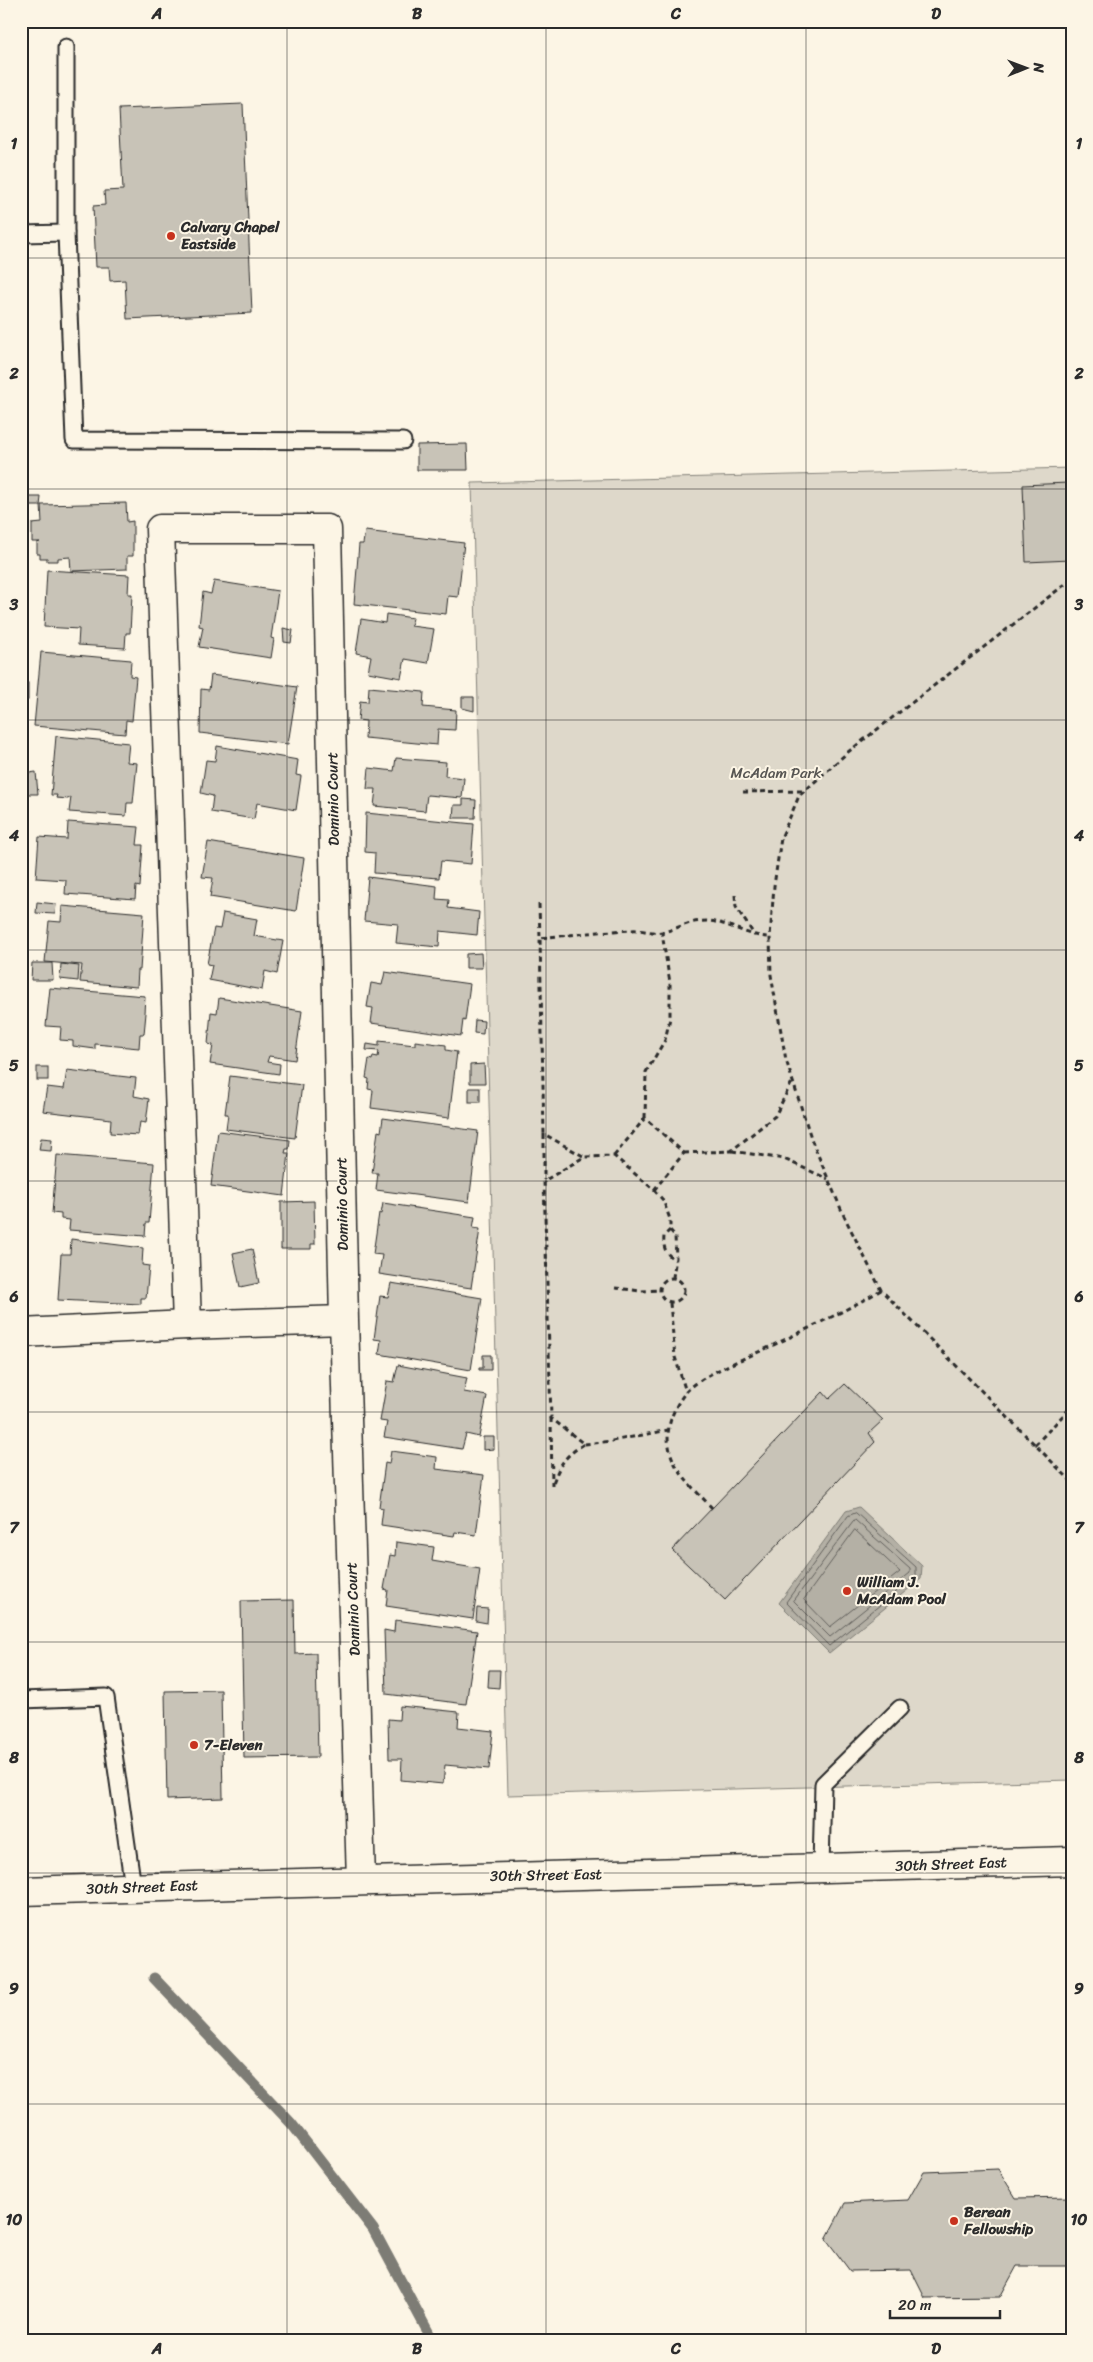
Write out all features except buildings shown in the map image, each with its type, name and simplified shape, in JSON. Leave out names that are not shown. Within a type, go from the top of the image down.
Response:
[{"type":"street","name":"Dominio Court","points":[[187,1324],[160,528],[327,529],[344,1320],[361,1880]]},
{"type":"street","points":[[21,1333],[187,1324],[344,1320]]},
{"type":"street","name":"30th Street East","points":[[21,1890],[1072,1861]]},
{"type":"lane","points":[[66,47],[66,233],[74,440],[403,442]]},
{"type":"lane","points":[[21,234],[66,233]]},
{"type":"lane","points":[[21,1700],[106,1697],[133,1887]]},
{"type":"lane","points":[[821,1868],[824,1784],[900,1708]]},
{"type":"path","points":[[1072,579],[848,752],[804,791],[791,810],[781,838],[774,886],[770,937],[772,975],[786,1060],[812,1141],[881,1290],[1072,1482]]},
{"type":"path","points":[[743,792],[804,791]]},
{"type":"path","points":[[735,895],[736,907],[755,936]]},
{"type":"path","points":[[539,904],[552,1486],[559,1464],[568,1454],[584,1444],[612,1441],[668,1430]]},
{"type":"path","points":[[540,938],[598,931],[644,929],[662,933],[683,924],[708,921],[721,923],[755,936],[770,937]]},
{"type":"path","points":[[614,1156],[645,1118],[646,1072],[665,1040],[670,1018],[670,984],[662,933]]},
{"type":"path","points":[[731,1151],[775,1116],[793,1079]]},
{"type":"path","points":[[645,1118],[684,1153],[731,1151],[784,1159],[829,1180]]},
{"type":"path","points":[[544,1134],[584,1157]]},
{"type":"path","points":[[654,1190],[684,1153]]},
{"type":"path","points":[[544,1181],[584,1157],[614,1156],[663,1200],[667,1209],[670,1230],[675,1236],[673,1277]]},
{"type":"path","points":[[670,1230],[664,1236],[663,1244],[665,1250],[675,1260]]},
{"type":"path","points":[[673,1277],[680,1280],[684,1288],[683,1296],[678,1301],[670,1303],[662,1298],[659,1290],[661,1283],[666,1278],[673,1277]]},
{"type":"path","points":[[615,1288],[641,1291],[659,1290]]},
{"type":"path","points":[[712,1508],[681,1473],[669,1446],[668,1430],[675,1410],[686,1392],[698,1383],[741,1360],[841,1314],[881,1290]]},
{"type":"path","points":[[670,1303],[675,1357],[686,1392]]},
{"type":"path","points":[[1035,1446],[1072,1406]]},
{"type":"path","points":[[551,1418],[566,1432],[584,1444]]},
{"type":"green space","name":"McAdam Park","points":[[1072,468],[1072,1780],[508,1795],[472,483]]},
{"type":"water","name":"William J. McAdam Pool","points":[[859,1507],[922,1566],[921,1579],[829,1653],[779,1603],[846,1511]]},
{"type":"waterway","points":[[154,1978],[291,2123],[373,2229],[433,2341]]},
{"type":"place","name":"Calvary Chapel Eastside","points":[[171,236]]},
{"type":"place","name":"William J. McAdam Pool","points":[[847,1591]]},
{"type":"place","name":"7-Eleven","points":[[194,1745]]},
{"type":"place","name":"Berean Fellowship","points":[[954,2221]]}]
